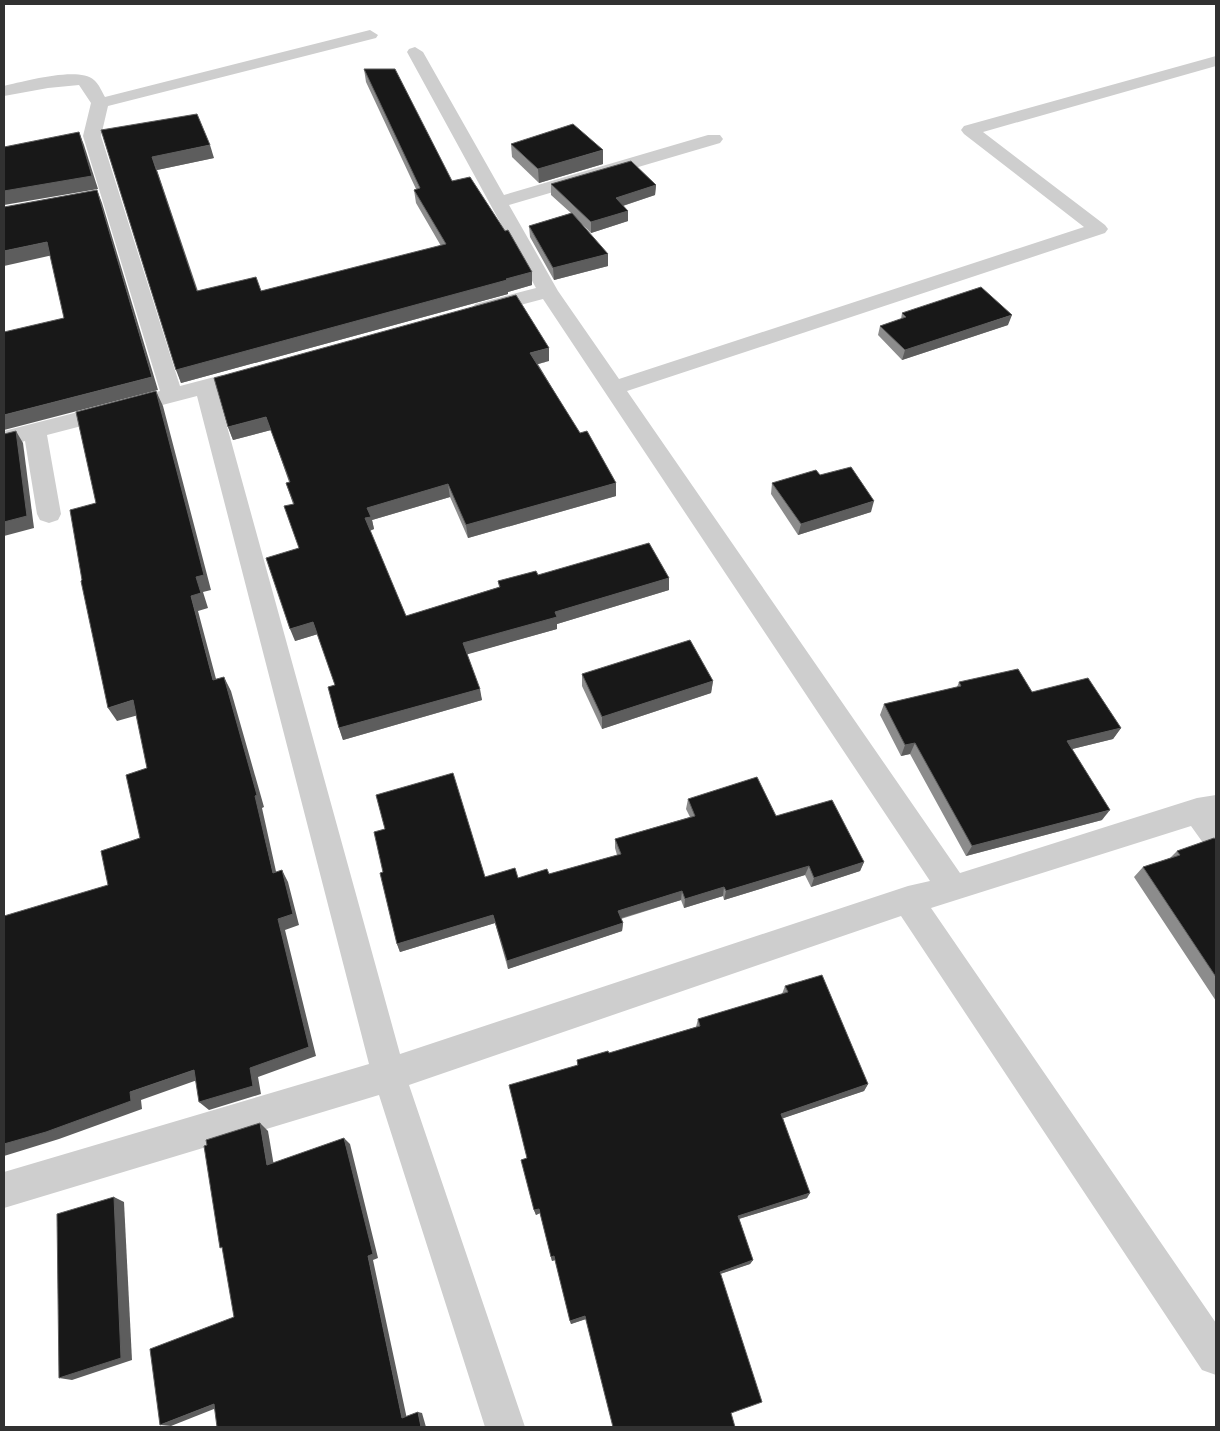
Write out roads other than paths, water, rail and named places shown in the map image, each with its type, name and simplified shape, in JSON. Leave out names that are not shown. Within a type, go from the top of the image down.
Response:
[{"type":"street","points":[[100,103],[370,35]]},
{"type":"street","points":[[415,52],[548,291],[954,889]]},
{"type":"street","points":[[614,388],[1098,228],[970,130],[1216,61]]},
{"type":"street","points":[[4,91],[68,79],[80,80],[88,83],[100,103],[92,136],[172,395]]},
{"type":"street","points":[[72,139],[111,132]]},
{"type":"street","points":[[499,202],[714,139]]},
{"type":"street","points":[[91,197],[110,194]]},
{"type":"street","points":[[462,315],[548,291]]},
{"type":"street","points":[[4,439],[243,376]]},
{"type":"street","points":[[205,386],[389,1075],[505,1427]]},
{"type":"street","points":[[35,430],[49,514]]},
{"type":"street","points":[[4,1190],[389,1075],[908,900],[954,889],[1207,810],[1216,838]]},
{"type":"street","points":[[908,900],[1216,1356]]}]
